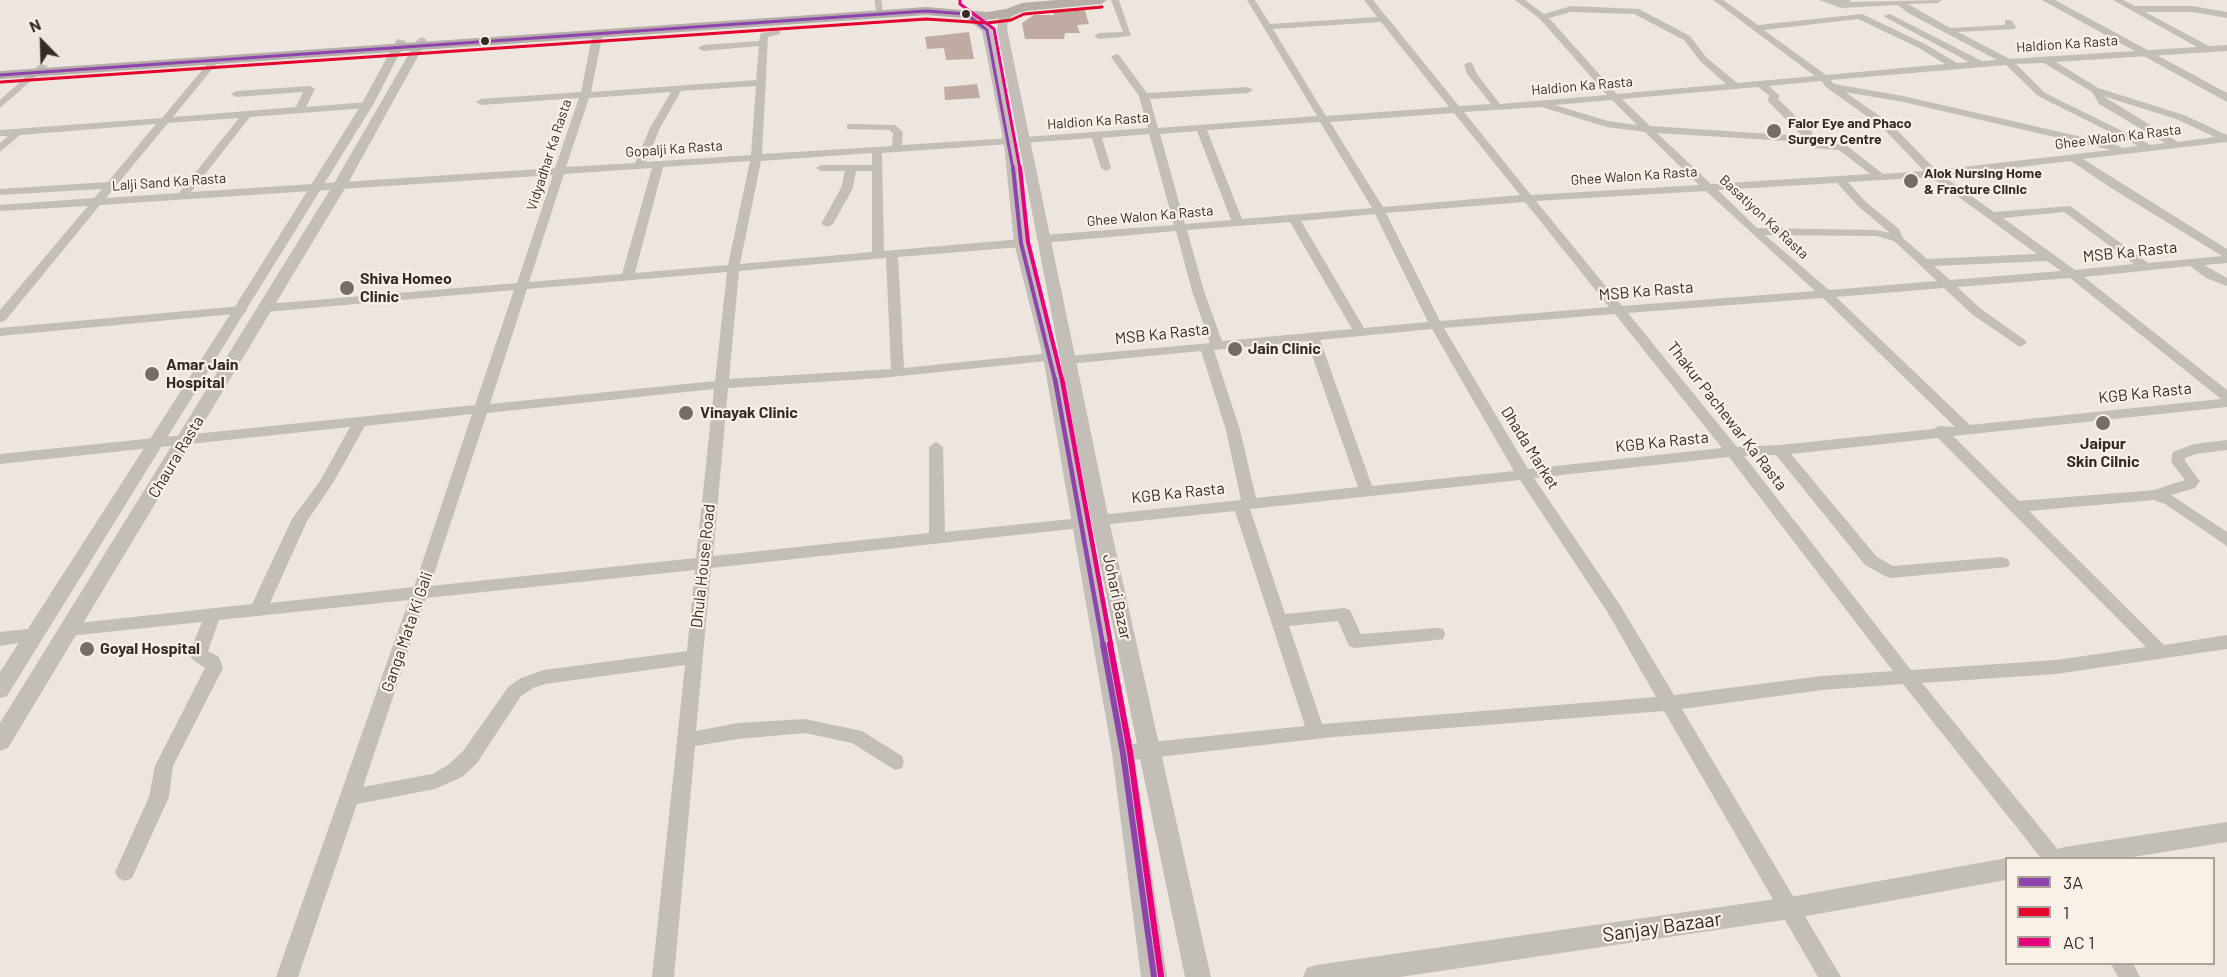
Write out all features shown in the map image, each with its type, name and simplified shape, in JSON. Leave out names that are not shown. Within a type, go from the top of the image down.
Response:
[{"type":"main road","points":[[0,75],[39,69],[598,30],[926,10],[987,16],[1020,6],[1101,0]]},
{"type":"main road","points":[[598,30],[878,4],[951,1],[953,8],[965,14]]},
{"type":"main road","points":[[0,69],[215,60],[399,44]]},
{"type":"street","points":[[1100,36],[1128,34],[1115,0]]},
{"type":"street","name":"Dhada Market","points":[[1251,0],[1380,212],[1436,325],[1524,475],[1614,609],[1830,977]]},
{"type":"street","name":"Thakur Pachewar Ka Rasta","points":[[1368,0],[1619,309],[1907,677],[2052,857]]},
{"type":"street","name":"Basatiyon Ka Rasta","points":[[1519,0],[1544,17],[1615,96],[1754,231],[1826,294],[1965,429]]},
{"type":"street","points":[[1613,0],[1628,10]]},
{"type":"street","points":[[1717,0],[1758,28],[1886,125],[1933,174],[2073,274],[2227,397]]},
{"type":"street","points":[[1823,0],[1863,4],[1938,0]]},
{"type":"street","points":[[2047,0],[2227,98]]},
{"type":"street","points":[[2060,0],[2227,91]]},
{"type":"street","points":[[2117,0],[2207,49]]},
{"type":"street","points":[[1899,1],[1911,11],[2008,62],[2041,94],[2149,148]]},
{"type":"street","points":[[1840,3],[1854,15],[1922,46],[1956,67]]},
{"type":"street","points":[[1758,28],[1854,15],[1868,9],[1863,4]]},
{"type":"street","name":"Johari Bazar","points":[[1020,6],[1004,19],[1002,28],[1017,140],[1021,243],[1060,359],[1100,520],[1198,977]]},
{"type":"street","points":[[1544,17],[1571,9],[1636,11],[1687,38],[1703,59],[1733,85]]},
{"type":"street","points":[[2136,9],[2192,9],[2227,15]]},
{"type":"street","name":"Johari Bazar","points":[[965,14],[987,30],[1043,239],[1081,523],[1123,753],[1154,977]]},
{"type":"street","points":[[1887,16],[1980,64]]},
{"type":"street","points":[[1267,27],[1384,19]]},
{"type":"street","points":[[1948,30],[2012,27],[2008,22]]},
{"type":"street","name":"Vidyadhar Ka Rasta","points":[[522,285],[585,95],[598,30]]},
{"type":"street","points":[[703,48],[763,43],[766,33],[777,32]]},
{"type":"street","name":"Chaura Rasta","points":[[0,742],[340,185],[420,43]]},
{"type":"street","name":"Dhula House Road","points":[[663,977],[702,564],[723,384],[733,269],[756,158],[763,43]]},
{"type":"street","name":"Chaura Rasta","points":[[0,690],[241,310],[367,105],[399,44]]},
{"type":"street","name":"Haldion Ka Rasta","points":[[1017,140],[1537,104],[1759,83],[1827,82],[1980,64],[2227,48]]},
{"type":"street","points":[[1116,57],[1144,96],[1182,228],[1233,430],[1246,504],[1279,621],[1316,732]]},
{"type":"street","points":[[0,318],[215,60]]},
{"type":"street","points":[[2046,60],[2095,90],[2180,117],[2227,139]]},
{"type":"street","points":[[1469,65],[1472,75],[1498,106]]},
{"type":"street","points":[[0,105],[39,69]]},
{"type":"street","points":[[1827,82],[2128,151]]},
{"type":"street","points":[[481,102],[762,83]]},
{"type":"street","points":[[1759,83],[1773,93],[1772,99],[1808,134],[1807,139],[1810,145],[1842,147],[1879,177]]},
{"type":"street","points":[[236,94],[310,89],[299,111]]},
{"type":"street","points":[[639,166],[655,128],[677,89]]},
{"type":"street","points":[[1144,96],[1248,90]]},
{"type":"street","points":[[2095,90],[2103,102],[2176,145]]},
{"type":"street","points":[[1537,104],[1607,124],[1807,139]]},
{"type":"street","points":[[0,133],[367,105]]},
{"type":"street","points":[[182,196],[247,114]]},
{"type":"street","points":[[1200,126],[1238,223]]},
{"type":"street","points":[[851,127],[891,127],[898,132],[897,148]]},
{"type":"street","points":[[0,149],[17,132]]},
{"type":"street","points":[[1096,134],[1106,168]]},
{"type":"street","name":"Ghee Walon Ka Rasta","points":[[1043,239],[1530,198],[1933,174],[2227,139]]},
{"type":"street","name":"Gopalji Ka Rasta","points":[[340,185],[1017,140]]},
{"type":"street","points":[[877,150],[885,254],[898,372]]},
{"type":"street","points":[[827,224],[847,188],[846,167],[842,153]]},
{"type":"street","points":[[2073,157],[2227,256]]},
{"type":"street","points":[[628,275],[658,165]]},
{"type":"street","points":[[821,168],[877,168]]},
{"type":"street","points":[[1839,179],[1862,204],[1895,231],[1898,238],[1977,312],[2020,343]]},
{"type":"street","points":[[0,192],[110,185]]},
{"type":"street","name":"Lalji Sand Ka Rasta","points":[[0,208],[340,185]]},
{"type":"street","points":[[1993,216],[2066,208],[2145,267]]},
{"type":"street","points":[[1294,219],[1360,332]]},
{"type":"street","points":[[1754,231],[1876,233],[1898,238]]},
{"type":"street","points":[[266,308],[628,275],[733,269],[1021,243]]},
{"type":"street","name":"MSB Ka Rasta","points":[[0,459],[723,384],[1060,359],[1619,309],[2073,274],[2192,262],[2227,256]]},
{"type":"street","points":[[1925,263],[2050,257]]},
{"type":"street","points":[[2192,262],[2211,275],[2227,282]]},
{"type":"street","name":"Ganga Mata Ki Gali","points":[[287,977],[421,592],[522,285]]},
{"type":"street","points":[[0,332],[241,310]]},
{"type":"street","points":[[1311,336],[1367,492]]},
{"type":"street","name":"KGB Ka Rasta","points":[[1100,520],[1733,452],[1780,450],[1939,431],[2227,403]]},
{"type":"street","points":[[258,610],[300,519],[326,483],[359,423]]},
{"type":"street","points":[[1939,431],[2159,650]]},
{"type":"street","points":[[2016,507],[2154,495],[2178,489],[2193,481],[2178,462],[2178,455],[2194,448],[2227,445]]},
{"type":"street","points":[[936,447],[937,537]]},
{"type":"street","points":[[1780,450],[1871,561],[1891,572],[2002,563]]},
{"type":"street","points":[[2154,495],[2170,500],[2227,540]]},
{"type":"street","points":[[69,630],[1081,523]]},
{"type":"street","points":[[1279,621],[1344,614],[1355,640],[1437,634]]},
{"type":"street","points":[[125,872],[159,797],[164,766],[214,668],[213,662],[198,654],[213,615]]},
{"type":"street","points":[[0,639],[36,634]]},
{"type":"street","points":[[1123,753],[1316,732],[1671,704],[1822,683],[2056,667],[2159,650],[2227,642]]},
{"type":"street","points":[[1105,652],[1128,649]]},
{"type":"street","points":[[351,797],[435,781],[455,771],[470,758],[515,691],[527,683],[544,677],[694,657]]},
{"type":"street","points":[[686,740],[738,731],[806,726],[856,736],[895,762]]},
{"type":"street","points":[[2070,857],[2227,832]]},
{"type":"street","name":"Sanjay Bazaar","points":[[1316,977],[1790,908],[2005,869]]},
{"type":"building","points":[[1084,8],[1089,24],[1077,25],[1080,33],[1065,33],[1064,39],[1025,39],[1022,23],[1034,15],[1054,15],[1053,11]]},
{"type":"building","points":[[969,32],[974,59],[946,60],[944,48],[927,49],[925,37]]},
{"type":"building","points":[[977,84],[980,98],[945,100],[944,87]]},
{"type":"transit line","points":[[960,0],[960,4],[994,29],[1017,143],[1028,242],[1058,356],[1130,752],[1161,976]]},
{"type":"transit line","name":"1","points":[[1,82],[926,19],[987,23],[1011,20],[1024,14],[1102,7]]},
{"type":"transit line","name":"3A","points":[[0,75],[926,11],[966,14],[987,30],[1010,144],[1021,243],[1051,357],[1123,753],[1154,977]]},
{"type":"place","name":"Falor Eye and Phaco Surgery Centre","points":[[1774,131]]},
{"type":"place","name":"Alok Nursing Home & Fracture Clinic","points":[[1911,181]]},
{"type":"place","name":"Shiva Homeo Clinic","points":[[347,288]]},
{"type":"place","name":"Jain Clinic","points":[[1235,349]]},
{"type":"place","name":"Amar Jain Hospital","points":[[152,374]]},
{"type":"place","name":"Vinayak Clinic","points":[[686,413]]},
{"type":"place","name":"Jaipur Skin Cilnic","points":[[2103,423]]},
{"type":"place","name":"Goyal Hospital","points":[[87,649]]}]
